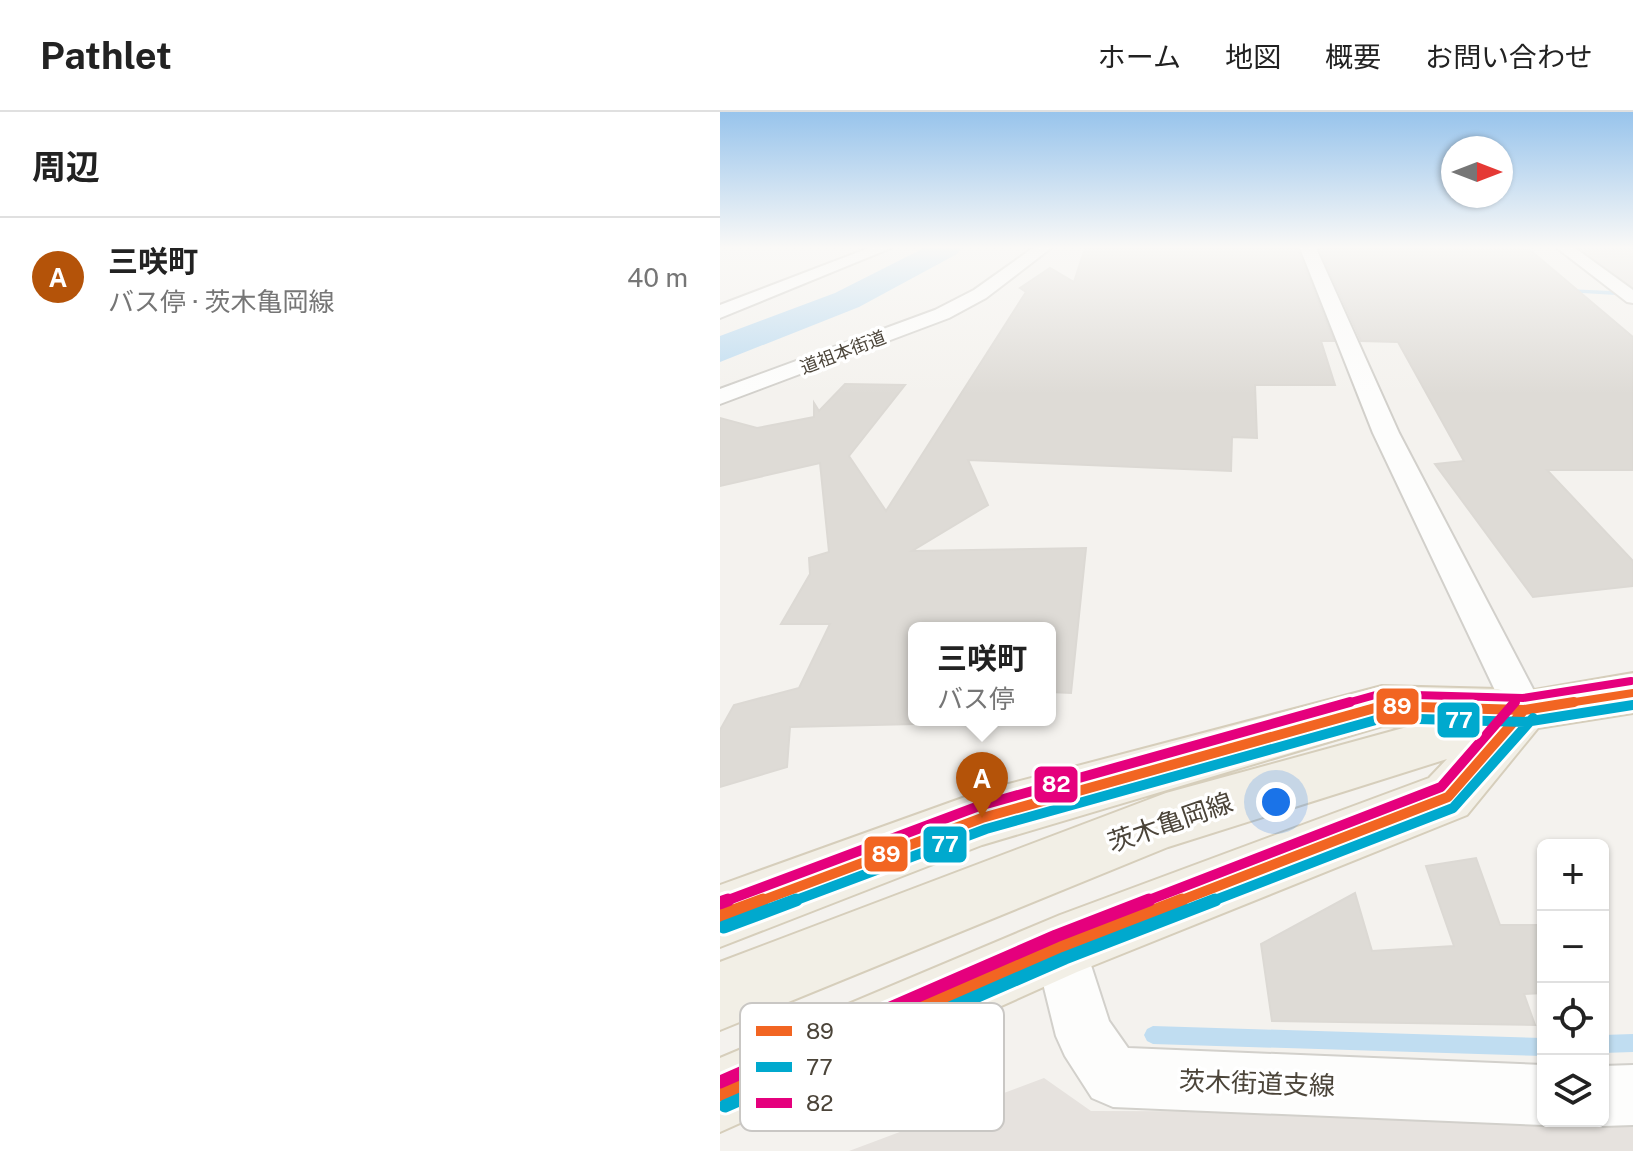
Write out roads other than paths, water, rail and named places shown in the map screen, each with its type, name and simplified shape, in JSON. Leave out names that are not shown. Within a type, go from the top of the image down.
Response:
[{"type":"main road","name":"茨木亀岡線","points":[[720,996],[1166,820],[1408,750],[1524,710],[1633,693]]},
{"type":"main road","points":[[720,916],[982,818],[1382,706],[1524,710]]},
{"type":"main road","points":[[931,1003],[1060,947],[1448,797],[1524,710]]},
{"type":"main road","points":[[720,1095],[740,1086]]},
{"type":"street","points":[[720,312],[760,296]]},
{"type":"street","name":"道祖本街道","points":[[720,397],[942,314],[975,296]]},
{"type":"street","points":[[1328,296],[1386,433],[1524,710]]},
{"type":"street","name":"茨木街道支線","points":[[1060,947],[1085,1036],[1113,1077],[1537,1095]]},
{"type":"street","points":[[1609,1096],[1633,1095]]},
{"type":"waterway","points":[[720,350],[854,296]]},
{"type":"waterway","points":[[1153,1035],[1537,1047]]},
{"type":"waterway","points":[[1609,1044],[1633,1043]]},
{"type":"place","name":"三咲町","points":[[982,818]]}]
